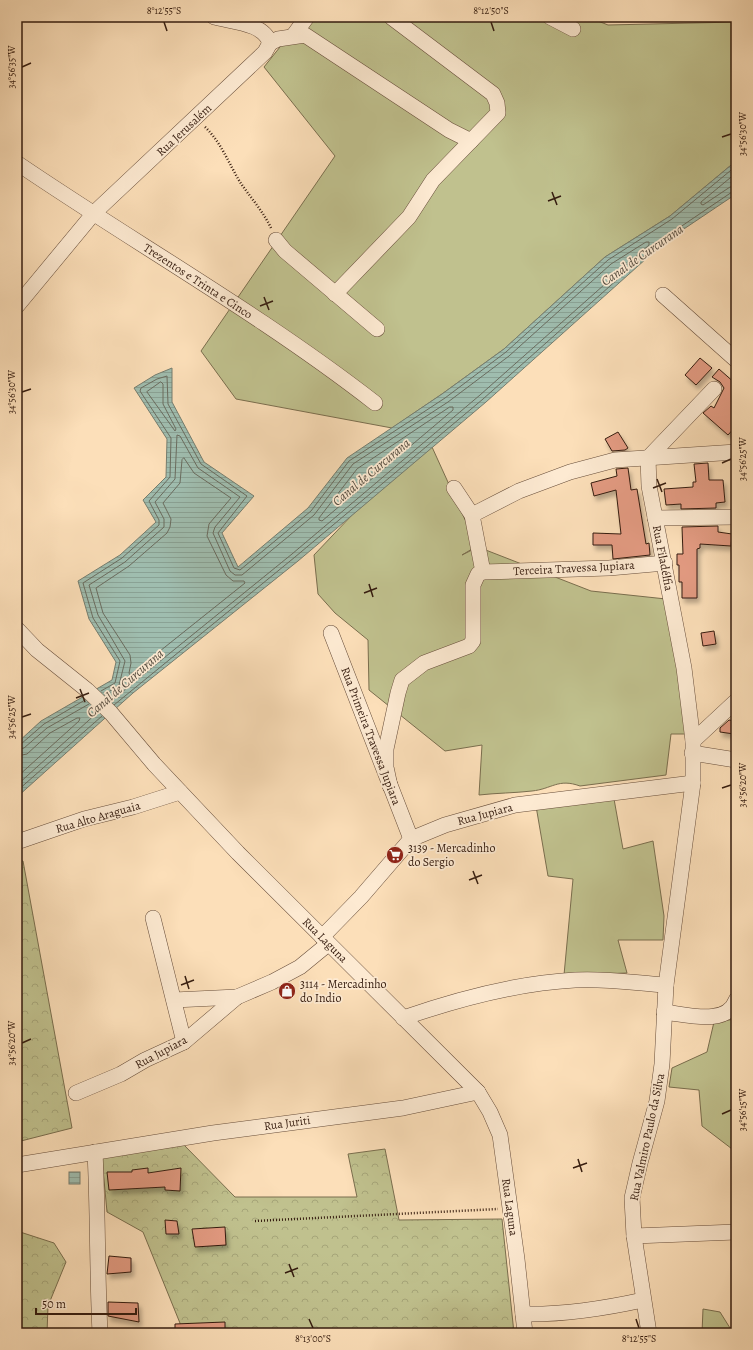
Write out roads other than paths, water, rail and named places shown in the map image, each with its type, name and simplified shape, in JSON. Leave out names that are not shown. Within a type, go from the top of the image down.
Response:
[{"type":"street","points":[[214,17],[260,29],[267,35],[270,44],[278,39],[305,35],[443,126],[471,141]]},
{"type":"street","points":[[293,36],[307,17]]},
{"type":"street","points":[[335,294],[409,217],[433,180],[498,114],[497,103],[493,94],[391,17]]},
{"type":"street","points":[[550,17],[573,28]]},
{"type":"street","name":"Rua Jerusalém","points":[[17,306],[94,213],[265,52],[270,44]]},
{"type":"street","name":"Trezentos e Trinta e Cinco","points":[[17,163],[240,308],[344,378],[375,403]]},
{"type":"street","points":[[276,240],[285,252],[377,329]]},
{"type":"street","points":[[663,295],[736,360]]},
{"type":"street","points":[[648,458],[714,389]]},
{"type":"street","points":[[472,515],[519,491],[570,472],[615,460],[736,452]]},
{"type":"street","name":"Rua Filadélfia","points":[[648,458],[650,486],[655,518],[665,563],[684,668],[692,747]]},
{"type":"street","points":[[390,786],[386,767],[386,749],[402,680],[424,663],[470,646],[473,641],[473,585],[478,574],[482,572],[472,515],[454,488]]},
{"type":"street","points":[[655,518],[736,516]]},
{"type":"street","name":"Terceira Travessa Jupiara","points":[[482,572],[609,568],[665,563]]},
{"type":"street","name":"Rua Laguna","points":[[17,629],[37,650],[87,690],[126,729],[154,764],[180,792],[325,940],[478,1092],[490,1112],[500,1135],[511,1209],[524,1333]]},
{"type":"street","name":"Rua Primeira Travessa Jupiara","points":[[331,633],[411,839]]},
{"type":"street","points":[[736,701],[692,747],[736,760]]},
{"type":"street","name":"Rua Valmiro Paulo da Silva","points":[[649,1333],[634,1236],[632,1198],[657,1100],[662,1064],[666,985],[693,783],[692,747]]},
{"type":"street","name":"Rua Jupiara","points":[[76,1093],[121,1074],[158,1053],[184,1042],[237,997],[272,982],[300,967],[411,839],[445,825],[515,805],[693,783]]},
{"type":"street","name":"Rua Alto Araguaia","points":[[17,842],[84,819],[133,807],[180,792]]},
{"type":"street","points":[[153,918],[184,1042]]},
{"type":"street","points":[[403,1018],[492,992],[574,980],[666,985]]},
{"type":"street","name":"Rua Jupiara","points":[[174,1000],[237,997]]},
{"type":"street","points":[[664,1012],[716,1017],[730,1011],[736,1000]]},
{"type":"street","name":"Rua Juriti","points":[[17,1165],[356,1113],[403,1108],[478,1092]]},
{"type":"street","points":[[95,1152],[98,1213],[98,1287],[100,1333]]},
{"type":"street","points":[[634,1236],[736,1232]]},
{"type":"street","points":[[523,1314],[583,1312],[643,1300]]},
{"type":"water","name":"Canal de Curcurana","points":[[736,161],[736,194],[666,241],[486,402],[298,561],[133,693],[17,797],[17,743],[41,721],[112,680],[116,662],[89,619],[78,581],[120,555],[156,522],[143,500],[166,477],[167,439],[134,388],[155,375],[172,368],[172,402],[204,462],[254,496],[222,533],[238,567],[308,508],[347,458],[442,394],[504,349],[605,257],[670,216]]},
{"type":"water","points":[[69,1172],[80,1172],[80,1184],[69,1184]]},
{"type":"place","name":"3139 - Mercadinho do Sergio","points":[[395,855]]},
{"type":"place","name":"3114 - Mercadinho do Indio","points":[[287,991]]}]
